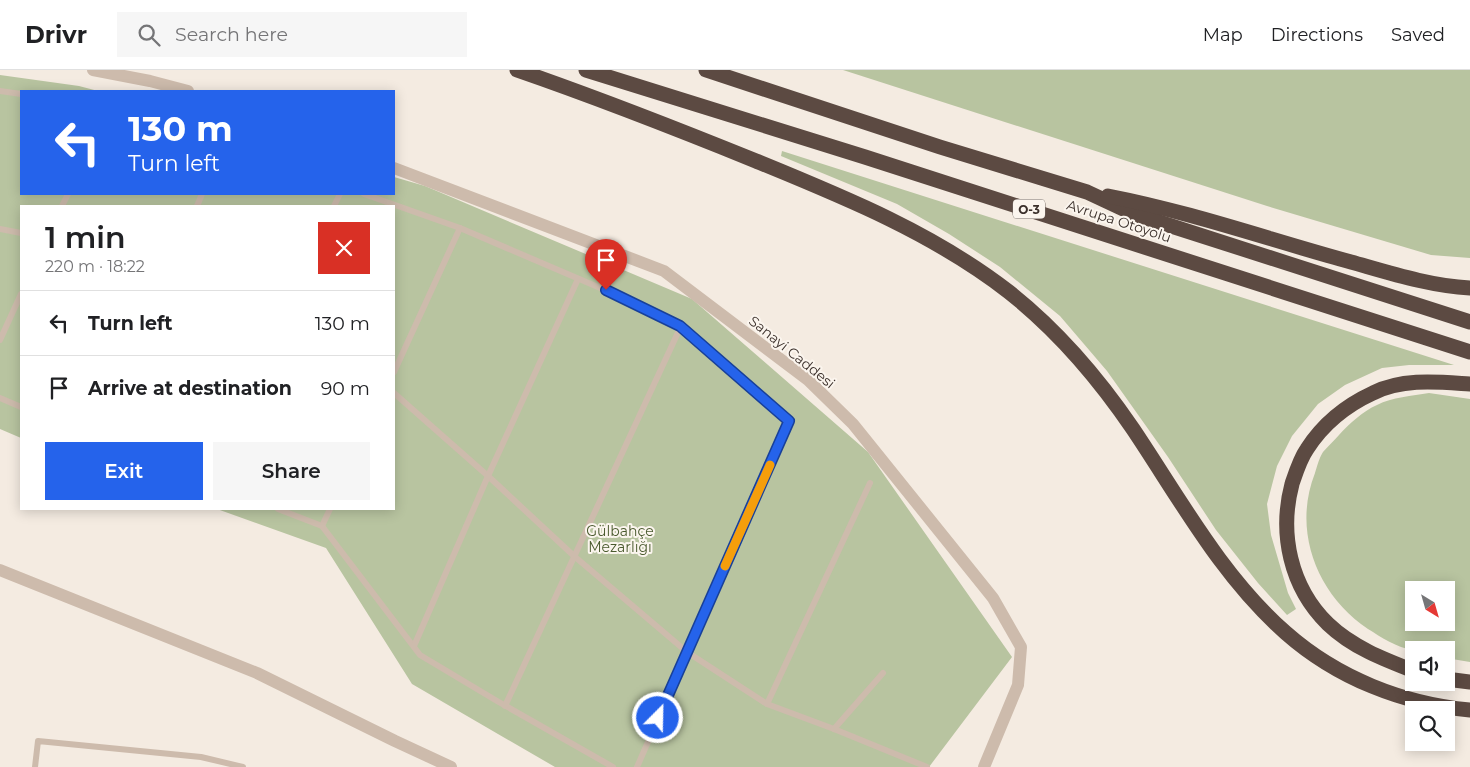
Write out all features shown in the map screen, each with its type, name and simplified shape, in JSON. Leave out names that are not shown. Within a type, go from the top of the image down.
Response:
[{"type":"highway","points":[[517,70],[676,129],[861,205],[970,263],[1012,294],[1075,354],[1131,426],[1195,524],[1231,572],[1259,606],[1287,634],[1354,678],[1425,704],[1470,710]]},
{"type":"highway","name":"Avrupa Otoyolu","points":[[586,70],[874,160],[1470,352]]},
{"type":"highway","name":"Avrupa Otoyolu","points":[[706,70],[1087,192],[1134,214],[1470,322]]},
{"type":"highway","points":[[1087,192],[1179,212],[1397,274],[1470,288]]},
{"type":"highway","points":[[1405,668],[1384,660],[1341,636],[1314,608],[1301,587],[1292,566],[1286,520],[1289,496],[1295,474],[1306,450],[1322,429],[1356,402],[1374,392],[1402,384],[1430,382],[1470,384]]},
{"type":"highway","points":[[1455,680],[1470,682]]},
{"type":"street","points":[[93,70],[184,90]]},
{"type":"street","name":"Sanayi Caddesi","points":[[395,168],[664,271],[808,380],[853,424],[993,598],[1021,647],[1018,685],[984,767]]},
{"type":"street","points":[[0,570],[257,673],[451,767]]},
{"type":"lane","points":[[0,91],[20,94]]},
{"type":"lane","points":[[367,195],[460,228],[619,296],[680,326],[789,421],[637,767]]},
{"type":"lane","points":[[395,370],[460,228]]},
{"type":"lane","points":[[0,229],[20,232]]},
{"type":"lane","points":[[414,646],[488,476],[578,279]]},
{"type":"lane","points":[[0,340],[20,296]]},
{"type":"lane","points":[[505,706],[680,326]]},
{"type":"lane","points":[[395,394],[488,476],[574,556],[687,652],[767,704],[927,767]]},
{"type":"lane","points":[[0,398],[20,407]]},
{"type":"lane","points":[[767,704],[870,483]]},
{"type":"lane","points":[[281,510],[322,526],[420,655],[613,767]]},
{"type":"lane","points":[[322,526],[330,510]]},
{"type":"lane","points":[[834,729],[883,673]]},
{"type":"lane","points":[[35,767],[38,741],[201,757],[243,767]]},
{"type":"green space","points":[[843,70],[1470,70],[1470,258],[1431,255],[1267,206]]},
{"type":"green space","name":"Gülbahçe Mezarlığı","points":[[0,75],[79,86],[94,90],[20,90],[20,195],[395,195],[395,177],[425,186],[692,299],[868,452],[1012,657],[929,767],[555,767],[412,684],[326,548],[220,510],[395,510],[395,205],[20,205],[20,438],[0,429]]},
{"type":"green space","points":[[782,151],[1454,365],[1409,365],[1382,368],[1345,385],[1318,404],[1292,436],[1277,466],[1267,504],[1271,535],[1288,593],[1296,609],[1287,615],[1258,583],[1216,530],[1168,457],[1107,371],[1060,316],[1000,267],[949,234],[897,204],[781,156]]},
{"type":"green space","points":[[1429,393],[1470,399],[1470,662],[1455,660],[1455,641],[1405,641],[1405,648],[1389,642],[1368,629],[1350,615],[1323,580],[1314,560],[1308,539],[1306,517],[1309,495],[1318,462],[1323,452],[1361,414],[1383,402]]},
{"type":"slow traffic","points":[[725,566],[770,465]]},
{"type":"route","points":[[606,290],[680,326],[789,421],[658,718]]}]
